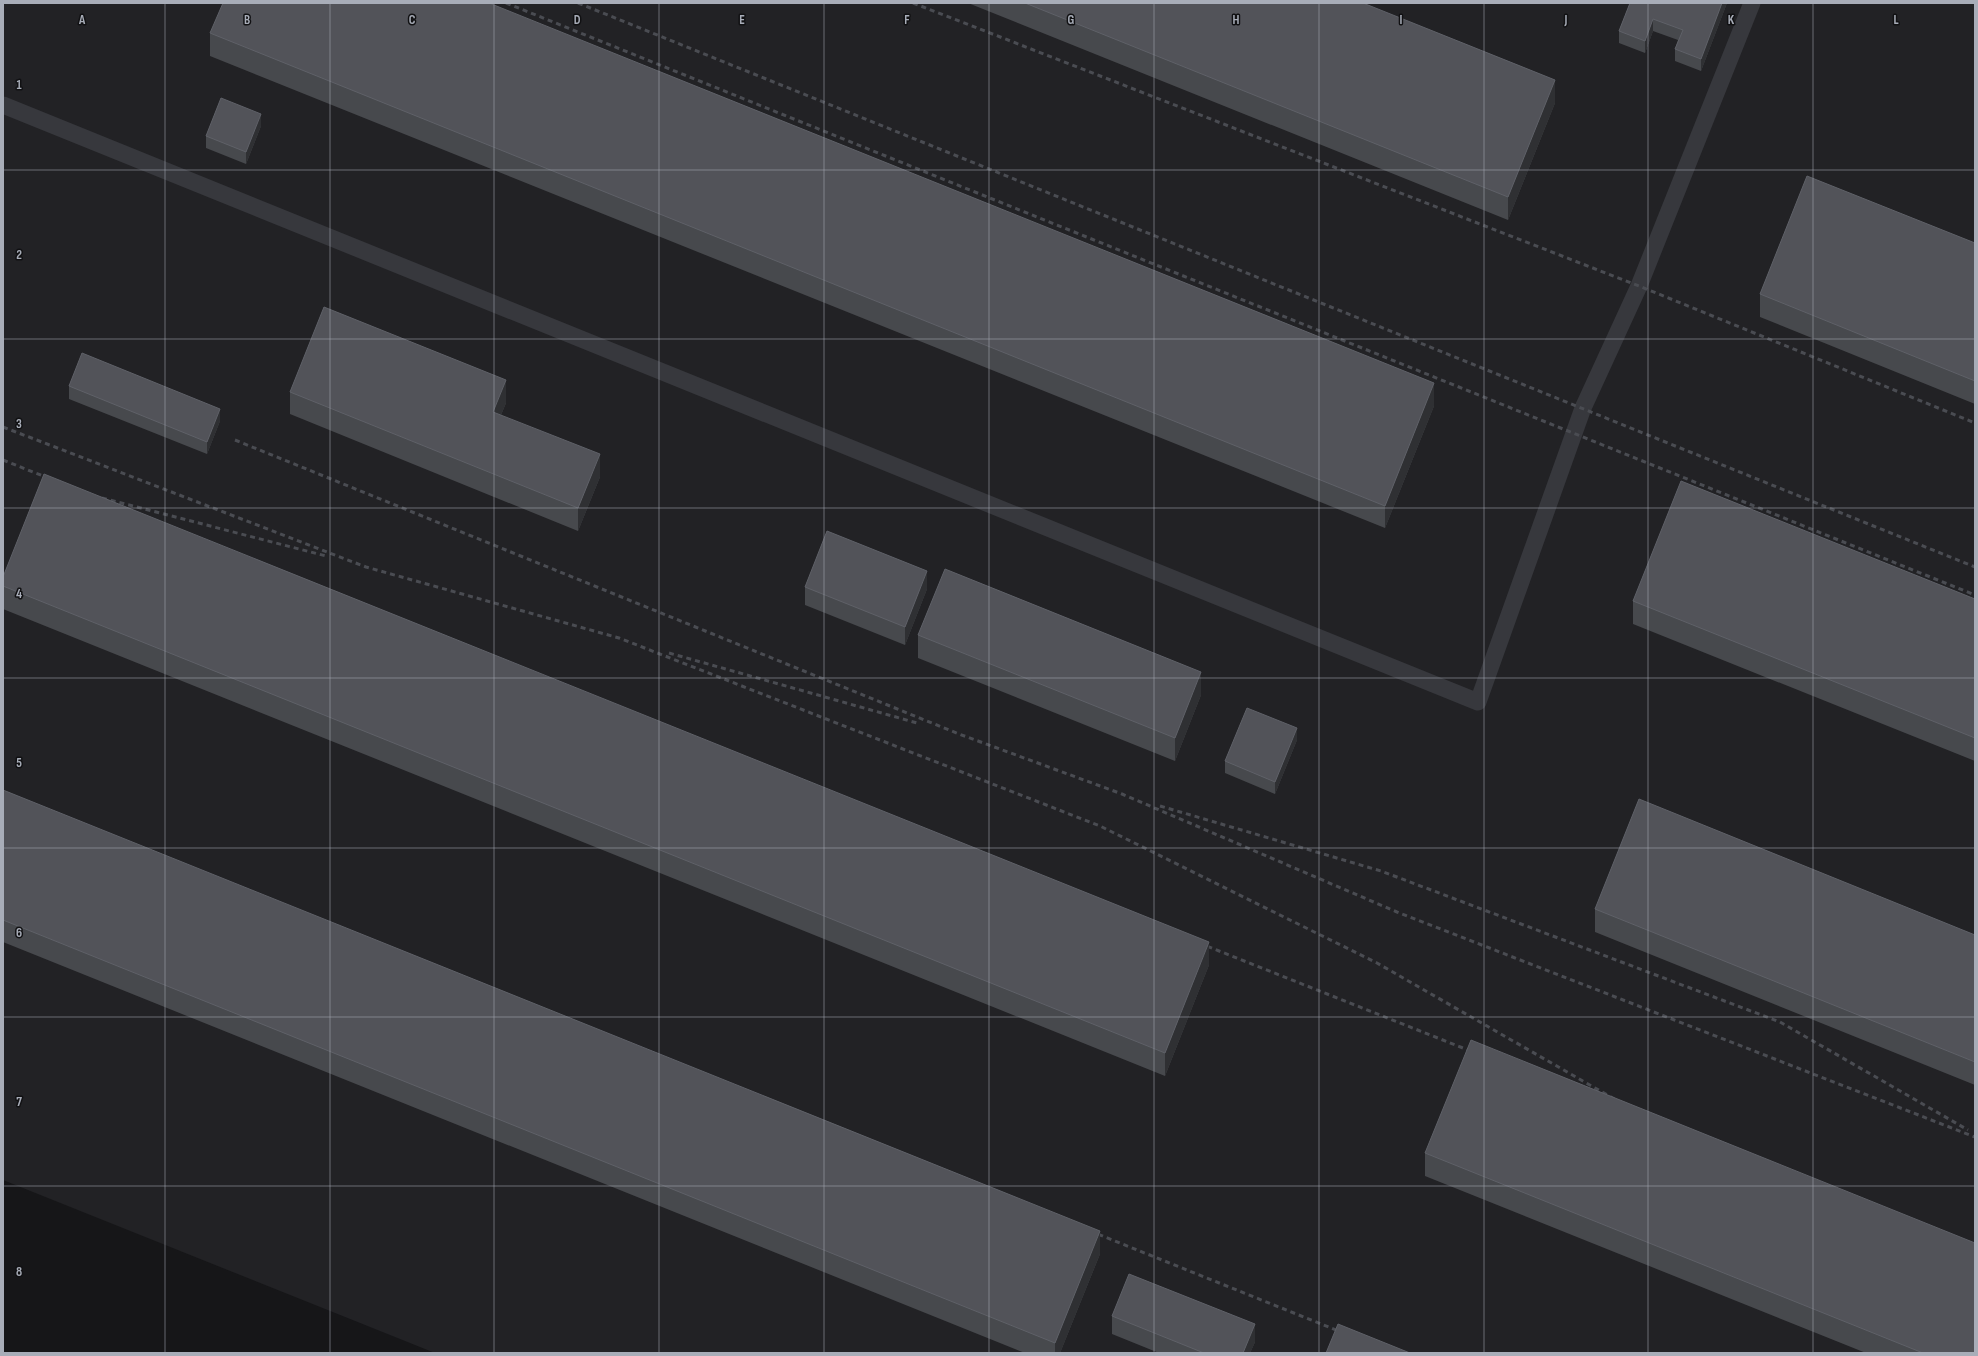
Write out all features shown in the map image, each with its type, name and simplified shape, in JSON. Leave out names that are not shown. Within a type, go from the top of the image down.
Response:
[{"type":"lane","points":[[3,105],[1478,702],[1583,408],[1638,286],[1752,3]]},
{"type":"shaded area","points":[[3,3],[1975,3],[1975,1353],[435,1353],[3,1180]]},
{"type":"building","points":[[223,3],[489,3],[1434,383],[1385,506],[210,33]]},
{"type":"building","points":[[1025,3],[1363,3],[1555,80],[1508,197]]},
{"type":"building","points":[[1630,3],[1722,3],[1701,59],[1675,49],[1683,30],[1653,19],[1645,41],[1619,31]]},
{"type":"building","points":[[221,98],[261,114],[246,152],[206,136]]},
{"type":"building","points":[[1807,176],[1975,243],[1975,381],[1760,294]]},
{"type":"building","points":[[324,307],[506,380],[493,412],[600,454],[578,508],[290,392]]},
{"type":"building","points":[[82,353],[220,409],[207,442],[69,386]]},
{"type":"building","points":[[44,474],[1209,942],[1165,1053],[3,586],[3,577]]},
{"type":"building","points":[[1681,481],[1975,599],[1975,738],[1633,601]]},
{"type":"building","points":[[827,531],[927,571],[905,627],[805,587]]},
{"type":"building","points":[[945,569],[1201,672],[1175,738],[918,635]]},
{"type":"building","points":[[1247,708],[1297,728],[1275,782],[1225,761]]},
{"type":"building","points":[[3,790],[1100,1231],[1055,1343],[3,920]]},
{"type":"building","points":[[1639,799],[1975,935],[1975,1062],[1595,909]]},
{"type":"building","points":[[1471,1040],[1975,1243],[1975,1353],[1923,1353],[1425,1153]]},
{"type":"building","points":[[1129,1274],[1255,1324],[1243,1353],[1204,1353],[1112,1316]]},
{"type":"building","points":[[1338,1324],[1410,1353],[1326,1353]]},
{"type":"railway","points":[[506,3],[1975,595]]},
{"type":"railway","points":[[578,3],[1975,567]]},
{"type":"railway","points":[[913,3],[1639,286],[1975,423]]},
{"type":"railway","points":[[3,427],[366,567],[619,638],[1100,826],[1377,963],[1616,1100]]},
{"type":"railway","points":[[235,440],[959,734],[1122,794],[1397,912],[1975,1137]]},
{"type":"railway","points":[[3,460],[53,480]]},
{"type":"railway","points":[[102,498],[326,556]]},
{"type":"railway","points":[[669,653],[917,723]]},
{"type":"railway","points":[[1160,806],[1381,871],[1780,1022],[1968,1130]]},
{"type":"railway","points":[[1199,943],[1478,1054]]},
{"type":"railway","points":[[1090,1231],[1346,1334]]}]
